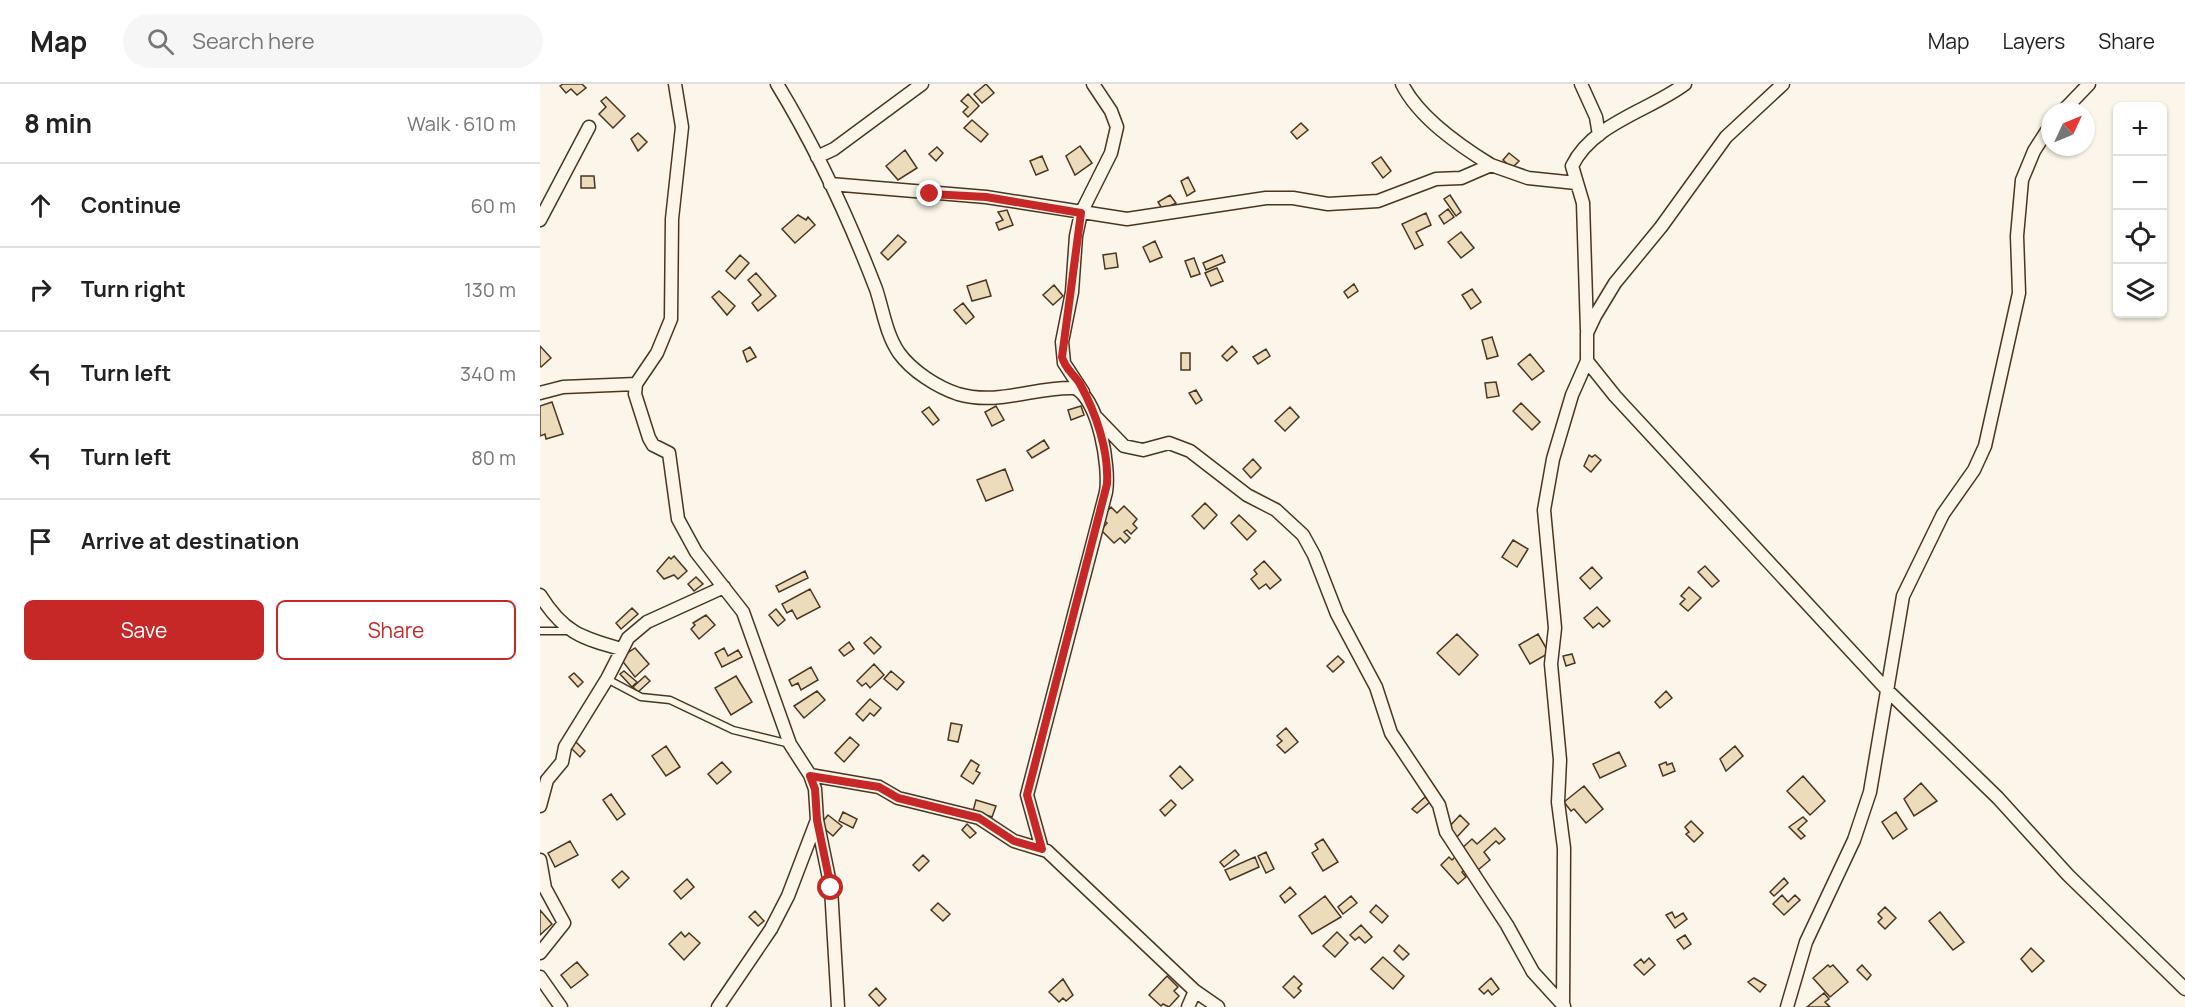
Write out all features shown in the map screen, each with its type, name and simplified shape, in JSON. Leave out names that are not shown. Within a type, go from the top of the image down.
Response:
[{"type":"street","points":[[675,84],[682,127],[672,219],[671,319],[657,352],[636,384],[636,403],[653,445],[669,453],[678,519],[696,552],[743,612],[790,744],[810,776],[815,789],[817,820],[831,888],[838,1007]]},
{"type":"street","points":[[777,84],[830,184],[876,290],[891,340],[900,354],[940,386],[975,397],[999,398],[1067,388],[1083,392]]},
{"type":"street","points":[[817,157],[834,149],[922,84]]},
{"type":"street","points":[[1042,849],[1027,795],[1106,492],[1106,462],[1095,415],[1064,363],[1061,350],[1072,292],[1076,236],[1081,213],[1110,153],[1117,127],[1111,111],[1093,84]]},
{"type":"street","points":[[1402,84],[1407,93],[1430,117],[1468,150],[1491,165],[1528,178],[1576,183]]},
{"type":"street","points":[[1581,84],[1596,117],[1599,135]]},
{"type":"street","points":[[1564,1006],[1563,832],[1558,802],[1560,760],[1551,664],[1555,628],[1544,510],[1553,459],[1572,395],[1587,361],[1584,214],[1572,172],[1577,158],[1599,135],[1685,84]]},
{"type":"street","points":[[1587,333],[1615,283],[1661,227],[1726,137],[1783,84]]},
{"type":"street","points":[[2072,102],[2089,84]]},
{"type":"street","points":[[540,220],[589,127]]},
{"type":"street","points":[[1787,1007],[1806,942],[1854,840],[1870,792],[1903,596],[1943,514],[1974,470],[1985,446],[2019,293],[2018,236],[2022,180],[2041,140]]},
{"type":"street","points":[[830,184],[986,197],[1133,219],[1266,198],[1293,198],[1328,204],[1378,201],[1436,180],[1461,178],[1491,165]]},
{"type":"street","points":[[1587,361],[1615,396],[1888,690],[1998,798],[2068,875],[2185,989]]},
{"type":"street","points":[[540,393],[563,387],[636,384]]},
{"type":"street","points":[[1095,415],[1124,446],[1143,450],[1169,443],[1190,452],[1247,495],[1276,510],[1303,535],[1310,545],[1337,614],[1376,687],[1391,732],[1439,805],[1446,832],[1507,925],[1533,972],[1564,1006]]},
{"type":"street","points":[[540,806],[544,781],[562,762],[565,747],[607,679],[621,649],[632,634],[647,622],[724,587]]},
{"type":"street","points":[[540,595],[571,631],[582,639],[621,649]]},
{"type":"street","points":[[810,776],[879,787],[898,798],[979,818],[1014,841],[1042,849],[1054,856],[1195,991],[1218,1007]]},
{"type":"street","points":[[718,1007],[771,929],[788,896],[817,820]]},
{"type":"street","points":[[540,860],[545,888],[564,923],[540,953]]},
{"type":"street","points":[[540,977],[561,1007]]},
{"type":"street","points":[[1188,1007],[1195,991]]},
{"type":"lane","points":[[540,631],[571,631]]},
{"type":"lane","points":[[607,679],[641,697],[670,700],[733,730],[790,744]]},
{"type":"building","points":[[582,84],[586,88],[577,95],[571,89],[566,93],[560,86]]},
{"type":"building","points":[[986,84],[994,93],[982,103],[974,94]]},
{"type":"building","points":[[968,94],[979,106],[968,117],[963,112],[968,107],[961,101]]},
{"type":"building","points":[[606,97],[625,116],[613,128],[599,114],[606,107],[601,101]]},
{"type":"building","points":[[972,120],[988,134],[981,142],[964,128]]},
{"type":"building","points":[[1301,123],[1308,130],[1297,139],[1291,132]]},
{"type":"building","points":[[638,133],[647,142],[638,151],[631,139]]},
{"type":"building","points":[[1080,146],[1092,163],[1075,175],[1066,156]]},
{"type":"building","points":[[937,147],[943,153],[936,161],[929,154]]},
{"type":"building","points":[[905,150],[917,168],[898,180],[886,166]]},
{"type":"building","points":[[1509,153],[1519,161],[1512,168],[1503,160]]},
{"type":"building","points":[[1042,156],[1048,170],[1036,175],[1030,161]]},
{"type":"building","points":[[1381,157],[1391,171],[1383,178],[1372,163]]},
{"type":"building","points":[[581,176],[594,176],[595,188],[581,188]]},
{"type":"building","points":[[1188,177],[1195,191],[1187,196],[1181,181]]},
{"type":"building","points":[[1170,195],[1176,203],[1163,210],[1158,202]]},
{"type":"building","points":[[1450,195],[1461,212],[1456,216],[1444,199]]},
{"type":"building","points":[[1448,209],[1454,217],[1444,224],[1439,216]]},
{"type":"building","points":[[1007,210],[1013,225],[999,230],[996,223],[1003,220],[998,212]]},
{"type":"building","points":[[1426,213],[1431,225],[1416,232],[1423,245],[1415,249],[1402,224]]},
{"type":"building","points":[[798,215],[806,220],[808,217],[815,225],[795,243],[782,229]]},
{"type":"building","points":[[1461,232],[1474,248],[1461,258],[1448,242]]},
{"type":"building","points":[[898,235],[906,242],[888,260],[881,253]]},
{"type":"building","points":[[1155,241],[1162,257],[1150,262],[1143,247]]},
{"type":"building","points":[[1116,253],[1118,267],[1105,269],[1103,255]]},
{"type":"building","points":[[740,255],[749,263],[735,279],[726,271]]},
{"type":"building","points":[[1222,255],[1225,262],[1206,270],[1203,263]]},
{"type":"building","points":[[1194,258],[1200,274],[1191,277],[1185,261]]},
{"type":"building","points":[[1217,268],[1223,281],[1211,286],[1205,273]]},
{"type":"building","points":[[756,273],[776,296],[758,311],[752,303],[761,295],[748,280]]},
{"type":"building","points":[[986,280],[991,296],[972,301],[967,286]]},
{"type":"building","points":[[1354,284],[1358,291],[1348,298],[1344,292]]},
{"type":"building","points":[[1054,285],[1063,296],[1053,305],[1043,295]]},
{"type":"building","points":[[1472,289],[1481,302],[1471,309],[1462,295]]},
{"type":"building","points":[[719,291],[735,306],[727,315],[712,297]]},
{"type":"building","points":[[963,303],[974,317],[966,324],[954,310]]},
{"type":"building","points":[[1492,337],[1498,356],[1487,359],[1482,340]]},
{"type":"building","points":[[540,346],[551,358],[541,367],[540,366]]},
{"type":"building","points":[[1232,346],[1237,352],[1227,361],[1222,356]]},
{"type":"building","points":[[750,347],[756,357],[747,362],[743,351]]},
{"type":"building","points":[[1266,349],[1270,356],[1258,364],[1253,357]]},
{"type":"building","points":[[1181,353],[1190,353],[1190,370],[1181,370]]},
{"type":"building","points":[[1530,354],[1544,371],[1532,380],[1518,364]]},
{"type":"building","points":[[1496,382],[1499,396],[1487,398],[1485,383]]},
{"type":"building","points":[[1196,390],[1202,400],[1196,404],[1189,393]]},
{"type":"building","points":[[552,402],[563,434],[546,439],[545,434],[540,436],[540,406]]},
{"type":"building","points":[[1521,403],[1540,422],[1532,430],[1513,411]]},
{"type":"building","points":[[996,406],[1004,420],[992,426],[985,412]]},
{"type":"building","points":[[1081,406],[1084,415],[1071,420],[1068,410]]},
{"type":"building","points":[[929,407],[939,420],[933,425],[922,412]]},
{"type":"building","points":[[1290,407],[1299,417],[1285,431],[1275,421]]},
{"type":"building","points":[[1044,440],[1049,448],[1032,458],[1027,451]]},
{"type":"building","points":[[1589,455],[1592,457],[1595,455],[1601,460],[1591,472],[1584,466]]},
{"type":"building","points":[[1253,459],[1261,468],[1251,478],[1243,469]]},
{"type":"building","points":[[1005,469],[1013,490],[986,501],[977,480]]},
{"type":"building","points":[[1205,503],[1217,515],[1204,529],[1192,516]]},
{"type":"building","points":[[1124,506],[1137,519],[1133,524],[1137,528],[1131,534],[1127,530],[1124,532],[1130,538],[1125,543],[1120,538],[1114,543],[1101,530],[1107,523],[1101,518],[1111,507],[1117,513]]},
{"type":"building","points":[[1239,515],[1256,531],[1247,540],[1231,523]]},
{"type":"building","points":[[1513,540],[1528,549],[1517,567],[1502,557]]},
{"type":"building","points":[[674,556],[687,571],[678,579],[674,575],[664,579],[657,571],[669,557],[671,559]]},
{"type":"building","points":[[1264,561],[1281,580],[1270,589],[1266,584],[1259,589],[1251,579],[1257,574],[1254,570]]},
{"type":"building","points":[[1705,566],[1719,581],[1712,587],[1698,572]]},
{"type":"building","points":[[1592,567],[1602,578],[1590,589],[1580,578]]},
{"type":"building","points":[[805,571],[808,578],[779,592],[776,586]]},
{"type":"building","points":[[696,577],[703,584],[694,591],[688,584]]},
{"type":"building","points":[[1689,587],[1701,598],[1688,611],[1680,604],[1685,599],[1681,596]]},
{"type":"building","points":[[810,589],[820,607],[797,619],[792,610],[787,613],[782,604]]},
{"type":"building","points":[[1597,607],[1610,621],[1603,627],[1599,623],[1593,628],[1584,618]]},
{"type":"building","points":[[632,608],[638,614],[621,629],[616,623]]},
{"type":"building","points":[[776,609],[785,620],[778,626],[769,615]]},
{"type":"building","points":[[706,615],[715,625],[699,639],[691,629],[695,625],[693,623]]},
{"type":"building","points":[[1457,634],[1478,655],[1459,675],[1437,653]]},
{"type":"building","points":[[1538,634],[1549,653],[1530,664],[1519,645]]},
{"type":"building","points":[[871,637],[881,647],[874,654],[864,643]]},
{"type":"building","points":[[849,642],[854,649],[844,656],[839,650]]},
{"type":"building","points":[[635,648],[649,664],[635,677],[620,658]]},
{"type":"building","points":[[724,648],[728,656],[738,650],[742,657],[722,667],[715,653]]},
{"type":"building","points":[[1572,654],[1575,663],[1566,666],[1563,656]]},
{"type":"building","points":[[1338,656],[1344,662],[1333,672],[1327,666]]},
{"type":"building","points":[[874,664],[884,675],[870,688],[866,683],[862,686],[857,681]]},
{"type":"building","points":[[811,667],[818,680],[801,690],[798,683],[792,686],[789,680]]},
{"type":"building","points":[[624,671],[637,682],[632,687],[620,674]]},
{"type":"building","points":[[891,671],[904,682],[897,690],[884,679]]},
{"type":"building","points":[[574,673],[583,682],[578,687],[569,677]]},
{"type":"building","points":[[645,676],[650,681],[638,692],[633,687]]},
{"type":"building","points":[[736,676],[752,702],[731,715],[715,688]]},
{"type":"building","points":[[817,691],[825,700],[804,718],[794,706]]},
{"type":"building","points":[[1666,691],[1672,698],[1660,708],[1655,702]]},
{"type":"building","points":[[870,699],[881,708],[874,716],[870,713],[863,721],[856,714]]},
{"type":"building","points":[[951,723],[962,725],[958,742],[948,740]]},
{"type":"building","points":[[1286,728],[1298,742],[1285,753],[1277,745],[1282,741],[1277,736]]},
{"type":"building","points":[[850,737],[859,745],[844,762],[835,753]]},
{"type":"building","points":[[574,740],[585,751],[580,757],[569,746]]},
{"type":"building","points":[[666,746],[680,767],[666,776],[652,756]]},
{"type":"building","points":[[1735,746],[1743,756],[1726,771],[1720,759]]},
{"type":"building","points":[[1619,752],[1626,766],[1600,778],[1593,764]]},
{"type":"building","points":[[971,760],[979,765],[976,771],[980,773],[973,784],[961,776]]},
{"type":"building","points":[[722,762],[731,772],[717,784],[708,774]]},
{"type":"building","points":[[1666,762],[1667,765],[1672,763],[1675,771],[1663,776],[1659,765]]},
{"type":"building","points":[[1180,766],[1193,780],[1182,789],[1170,776]]},
{"type":"building","points":[[1803,776],[1825,801],[1810,815],[1787,791]]},
{"type":"building","points":[[1921,783],[1937,801],[1914,816],[1904,799]]},
{"type":"building","points":[[1584,786],[1603,809],[1586,823],[1574,809],[1571,811],[1564,802]]},
{"type":"building","points":[[611,794],[625,814],[617,820],[603,800]]},
{"type":"building","points":[[1425,797],[1430,802],[1417,813],[1412,809]]},
{"type":"building","points":[[976,800],[996,806],[992,817],[973,811]]},
{"type":"building","points":[[1171,800],[1176,805],[1165,816],[1160,810]]},
{"type":"building","points":[[843,812],[857,819],[853,828],[839,821]]},
{"type":"building","points":[[1896,812],[1907,829],[1893,839],[1882,822]]},
{"type":"building","points":[[828,815],[842,826],[833,836],[820,825]]},
{"type":"building","points":[[1460,815],[1469,824],[1457,837],[1447,829]]},
{"type":"building","points":[[1803,817],[1807,821],[1798,829],[1805,836],[1801,839],[1789,827]]},
{"type":"building","points":[[1691,821],[1703,833],[1694,842],[1686,834],[1689,832],[1685,827]]},
{"type":"building","points":[[967,824],[976,833],[970,838],[962,830]]},
{"type":"building","points":[[1495,828],[1505,839],[1499,844],[1496,841],[1484,852],[1490,860],[1478,870],[1460,850],[1472,839],[1477,844]]},
{"type":"building","points":[[1323,839],[1338,862],[1323,871],[1312,853],[1318,849],[1315,844]]},
{"type":"building","points":[[570,841],[578,855],[555,867],[548,853]]},
{"type":"building","points":[[1235,850],[1239,855],[1224,867],[1220,862]]},
{"type":"building","points":[[1266,852],[1274,869],[1266,873],[1258,856]]},
{"type":"building","points":[[923,855],[929,861],[919,871],[913,865]]},
{"type":"building","points":[[1456,856],[1466,868],[1462,872],[1466,877],[1458,884],[1441,865],[1449,857],[1452,860]]},
{"type":"building","points":[[1255,857],[1259,867],[1230,880],[1225,870]]},
{"type":"building","points":[[622,871],[629,878],[619,888],[612,880]]},
{"type":"building","points":[[1784,878],[1788,883],[1774,896],[1770,892]]},
{"type":"building","points":[[687,879],[694,887],[681,899],[674,891]]},
{"type":"building","points":[[1290,887],[1296,894],[1285,903],[1280,896]]},
{"type":"building","points":[[1782,895],[1788,902],[1795,895],[1800,900],[1784,915],[1773,904]]},
{"type":"building","points":[[1325,896],[1341,917],[1312,934],[1299,916]]},
{"type":"building","points":[[1351,896],[1357,903],[1343,914],[1338,907]]},
{"type":"building","points":[[938,903],[950,914],[943,921],[931,910]]},
{"type":"building","points":[[1376,905],[1388,916],[1382,923],[1370,912]]},
{"type":"building","points":[[1885,907],[1896,918],[1885,929],[1878,922],[1882,918],[1878,914]]},
{"type":"building","points":[[540,910],[552,924],[540,935]]},
{"type":"building","points":[[755,911],[764,921],[758,926],[749,917]]},
{"type":"building","points":[[1672,912],[1675,918],[1683,913],[1687,919],[1675,928],[1666,915]]},
{"type":"building","points":[[1940,912],[1964,942],[1953,950],[1929,921]]},
{"type":"building","points":[[1361,925],[1372,937],[1365,943],[1359,937],[1355,940],[1350,935]]},
{"type":"building","points":[[681,932],[685,937],[689,933],[700,943],[684,960],[669,944]]},
{"type":"building","points":[[1337,932],[1348,943],[1335,957],[1323,946]]},
{"type":"building","points":[[1685,935],[1691,944],[1684,949],[1677,940]]},
{"type":"building","points":[[1399,945],[1409,954],[1403,960],[1394,951]]},
{"type":"building","points":[[2031,948],[2044,961],[2032,972],[2021,959]]},
{"type":"building","points":[[1383,957],[1404,976],[1393,989],[1371,969]]},
{"type":"building","points":[[1649,958],[1655,965],[1644,975],[1634,965],[1641,959],[1644,963]]},
{"type":"building","points":[[577,962],[588,975],[571,988],[561,975]]},
{"type":"building","points":[[1828,965],[1830,967],[1833,965],[1848,982],[1830,997],[1813,978]]},
{"type":"building","points":[[1862,965],[1871,975],[1867,980],[1857,970]]},
{"type":"building","points":[[1167,976],[1178,987],[1174,991],[1179,996],[1169,1007],[1163,1004],[1161,1006],[1149,995]]},
{"type":"building","points":[[1294,976],[1302,984],[1298,988],[1301,991],[1294,998],[1283,987]]},
{"type":"building","points":[[1491,978],[1499,989],[1492,995],[1488,990],[1484,994],[1479,989]]},
{"type":"building","points":[[1754,978],[1766,985],[1760,992],[1748,982]]},
{"type":"building","points":[[1063,979],[1073,995],[1066,1001],[1063,998],[1059,1002],[1049,992]]},
{"type":"building","points":[[876,988],[886,999],[879,1006],[869,995]]},
{"type":"building","points":[[1824,993],[1829,999],[1825,1002],[1830,1007],[1807,1007]]},
{"type":"route","points":[[831,888],[817,820],[815,789],[810,776],[879,787],[898,798],[979,818],[1014,841],[1042,849],[1027,795],[1030,778],[1107,484],[1106,462],[1095,415],[1081,385],[1067,369],[1061,350],[1070,308],[1076,236],[1081,213],[986,197],[930,194]]}]
